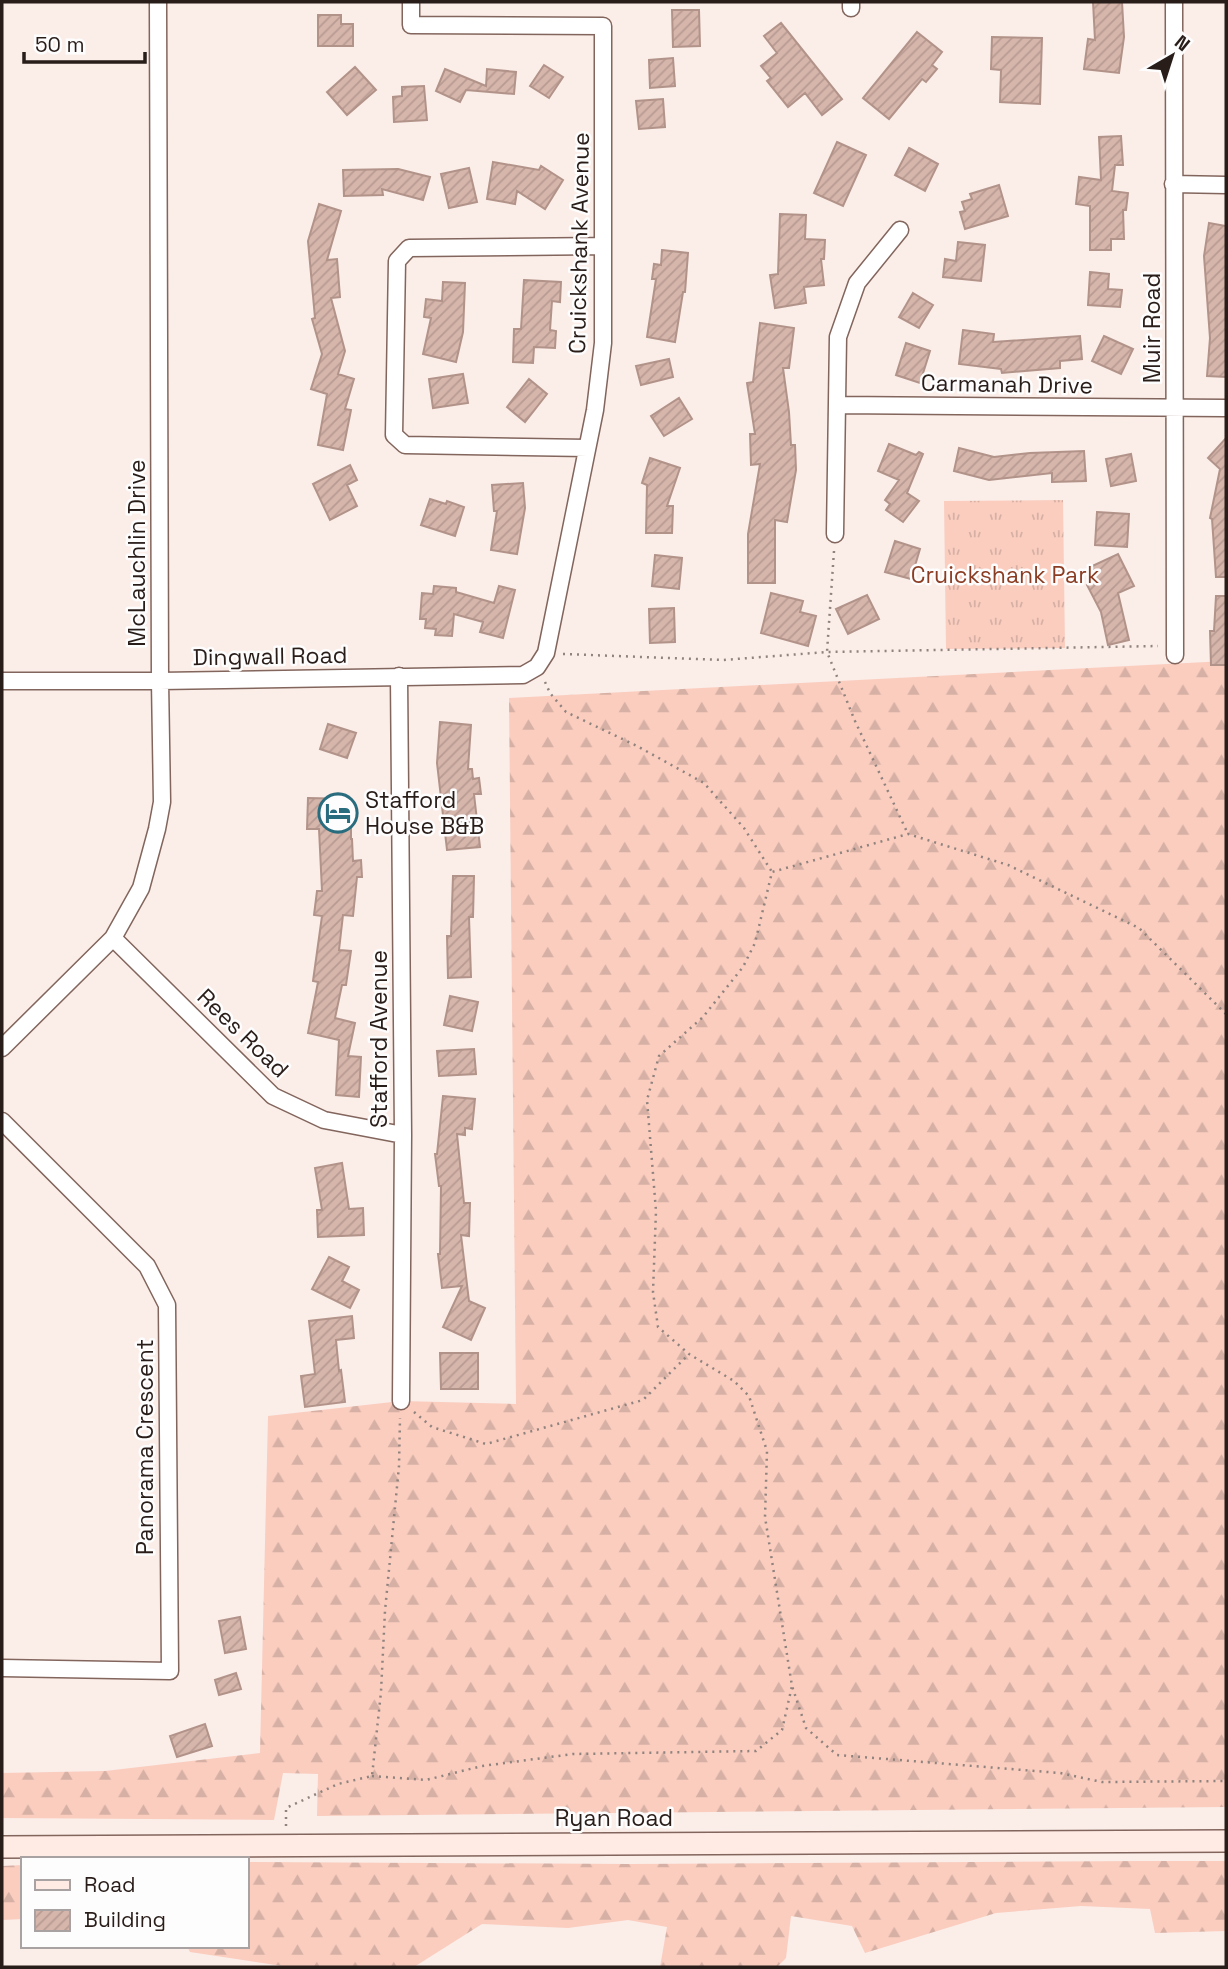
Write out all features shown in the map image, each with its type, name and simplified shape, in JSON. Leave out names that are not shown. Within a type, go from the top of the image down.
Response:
[{"type":"main road","name":"Ryan Road","points":[[2,1847],[1226,1841]]},
{"type":"street","name":"McLauchlin Drive","points":[[2,1048],[113,938],[141,888],[160,816],[158,2]]},
{"type":"street","name":"Cruickshank Avenue","points":[[411,2],[411,25],[603,26],[603,343],[595,410],[541,660]]},
{"type":"street","name":"Muir Road","points":[[1174,2],[1175,650]]},
{"type":"street","points":[[1173,184],[1226,185]]},
{"type":"street","points":[[835,534],[838,337],[857,283],[900,230]]},
{"type":"street","points":[[587,448],[405,446],[394,435],[397,261],[410,248],[602,246]]},
{"type":"street","name":"Carmanah Drive","points":[[838,405],[1226,408]]},
{"type":"street","name":"Dingwall Road","points":[[2,681],[523,675],[541,660]]},
{"type":"street","name":"Stafford Avenue","points":[[399,676],[403,1135],[401,1401]]},
{"type":"street","name":"Rees Road","points":[[113,938],[274,1096],[324,1120],[403,1135]]},
{"type":"street","name":"Panorama Crescent","points":[[2,1121],[147,1266],[167,1306],[170,1671],[2,1668]]},
{"type":"path","points":[[835,534],[827,652],[908,834]]},
{"type":"path","points":[[1175,650],[827,652],[723,660],[541,660],[550,693],[566,712],[637,746],[704,783],[744,828],[772,872],[755,943],[743,967],[703,1017],[659,1056],[647,1100],[656,1211],[653,1292],[658,1327],[689,1354],[734,1381],[749,1396],[768,1451],[765,1517],[792,1686],[806,1728],[837,1755],[1060,1773],[1102,1782],[1226,1780]]},
{"type":"path","points":[[772,872],[908,834],[1008,865],[1139,928],[1226,1014]]},
{"type":"path","points":[[401,1401],[432,1427],[486,1444],[643,1400],[689,1354]]},
{"type":"path","points":[[372,1776],[399,1466],[401,1401]]},
{"type":"path","points":[[286,1830],[286,1808],[338,1784],[372,1776],[426,1780],[482,1766],[573,1754],[756,1751],[782,1730],[792,1686]]},
{"type":"green space","name":"Cruickshank Park","points":[[1063,500],[1065,648],[946,649],[944,501]]},
{"type":"green space","points":[[1226,661],[1226,1807],[317,1816],[318,1774],[283,1773],[274,1820],[2,1818],[2,1773],[105,1771],[260,1753],[268,1416],[401,1401],[516,1404],[509,698]]},
{"type":"green space","points":[[1226,1861],[1226,1931],[1155,1933],[1150,1909],[1081,1906],[996,1913],[865,1953],[852,1926],[791,1916],[786,1958],[777,1967],[660,1967],[667,1927],[628,1920],[568,1928],[482,1924],[414,1967],[289,1967],[190,1952],[188,1948],[248,1948],[248,1862],[629,1864]]},
{"type":"green space","points":[[21,1865],[21,1919],[2,1920],[2,1866]]},
{"type":"building","points":[[1093,2],[1122,2],[1124,37],[1119,73],[1084,69],[1088,39],[1095,40]]},
{"type":"building","points":[[672,10],[699,10],[700,46],[673,47]]},
{"type":"building","points":[[318,15],[341,15],[341,24],[353,24],[353,46],[318,46]]},
{"type":"building","points":[[781,23],[842,99],[822,115],[805,93],[788,107],[767,81],[771,78],[761,66],[777,53],[764,36]]},
{"type":"building","points":[[917,32],[942,52],[932,65],[937,69],[926,82],[922,79],[889,119],[863,98]]},
{"type":"building","points":[[992,37],[1042,38],[1040,104],[1000,102],[1001,70],[991,69]]},
{"type":"building","points":[[673,58],[675,86],[650,88],[649,60]]},
{"type":"building","points":[[544,65],[563,77],[549,98],[530,86]]},
{"type":"building","points":[[355,67],[376,90],[347,115],[327,92]]},
{"type":"building","points":[[445,69],[486,86],[487,69],[516,72],[514,94],[466,90],[460,102],[436,91]]},
{"type":"building","points":[[424,86],[427,120],[394,122],[393,97],[402,96],[402,87]]},
{"type":"building","points":[[663,99],[665,127],[639,129],[636,101]]},
{"type":"building","points":[[1121,136],[1123,165],[1115,165],[1112,191],[1128,193],[1126,210],[1123,210],[1124,239],[1111,239],[1111,250],[1090,250],[1090,206],[1076,204],[1079,177],[1101,180],[1099,137]]},
{"type":"building","points":[[837,142],[866,155],[843,206],[814,193]]},
{"type":"building","points":[[909,148],[938,164],[925,191],[895,175]]},
{"type":"building","points":[[493,162],[539,170],[541,166],[563,180],[545,209],[517,191],[515,204],[487,199]]},
{"type":"building","points":[[469,168],[477,202],[449,208],[441,174]]},
{"type":"building","points":[[398,169],[430,177],[423,200],[382,189],[383,195],[344,196],[343,170]]},
{"type":"building","points":[[999,185],[1008,216],[965,229],[960,212],[965,211],[962,202],[972,199],[970,194]]},
{"type":"building","points":[[319,204],[341,211],[327,260],[337,259],[340,297],[331,298],[345,351],[338,374],[354,379],[345,409],[351,410],[343,450],[318,445],[327,394],[311,389],[322,354],[312,319],[315,318],[308,241]]},
{"type":"building","points":[[780,214],[806,215],[805,239],[825,240],[824,259],[821,259],[824,285],[804,287],[806,303],[775,308],[770,275],[778,274]]},
{"type":"building","points":[[1209,223],[1226,226],[1226,377],[1207,376],[1210,338],[1204,256]]},
{"type":"building","points":[[958,242],[985,245],[981,281],[943,277],[945,259],[956,261]]},
{"type":"building","points":[[662,250],[688,253],[685,292],[675,342],[647,337],[656,279],[652,279],[654,264],[661,265]]},
{"type":"building","points":[[1090,272],[1109,274],[1108,289],[1122,290],[1120,307],[1088,305]]},
{"type":"building","points":[[524,280],[561,282],[560,302],[552,301],[550,330],[556,331],[555,348],[534,347],[533,363],[513,362],[514,329],[521,329]]},
{"type":"building","points":[[443,282],[465,283],[463,332],[456,362],[423,354],[431,318],[424,317],[426,299],[442,301]]},
{"type":"building","points":[[913,293],[933,305],[919,328],[899,317]]},
{"type":"building","points":[[760,323],[794,328],[789,368],[783,368],[791,445],[795,445],[796,470],[787,522],[775,520],[775,583],[748,583],[748,534],[760,464],[751,465],[750,434],[755,434],[747,383],[753,382]]},
{"type":"building","points":[[963,330],[994,334],[993,342],[1080,336],[1082,359],[1060,361],[1060,368],[1002,373],[1001,369],[959,364]]},
{"type":"building","points":[[1104,336],[1133,349],[1121,374],[1092,361]]},
{"type":"building","points":[[906,343],[930,351],[920,383],[896,375]]},
{"type":"building","points":[[669,359],[673,377],[641,385],[636,366]]},
{"type":"building","points":[[463,374],[468,403],[433,408],[429,379]]},
{"type":"building","points":[[529,379],[547,394],[525,422],[507,407]]},
{"type":"building","points":[[679,398],[692,419],[664,436],[651,416]]},
{"type":"building","points":[[1226,438],[1226,577],[1216,577],[1210,518],[1220,469],[1208,458]]},
{"type":"building","points":[[889,444],[916,455],[919,452],[923,454],[907,493],[919,501],[903,522],[886,510],[890,504],[885,500],[899,480],[878,471]]},
{"type":"building","points":[[959,448],[994,457],[1084,451],[1086,481],[1052,482],[1052,473],[989,480],[954,471]]},
{"type":"building","points":[[1131,454],[1136,481],[1111,486],[1106,459]]},
{"type":"building","points":[[650,458],[680,468],[667,506],[673,506],[672,533],[646,533],[647,485],[642,483]]},
{"type":"building","points":[[350,465],[357,480],[347,485],[357,506],[330,520],[313,484]]},
{"type":"building","points":[[523,483],[525,508],[517,554],[491,550],[497,511],[494,511],[492,485]]},
{"type":"building","points":[[430,499],[464,507],[455,536],[421,525]]},
{"type":"building","points":[[1097,512],[1129,514],[1127,547],[1095,545]]},
{"type":"building","points":[[895,541],[920,549],[911,579],[885,572]]},
{"type":"building","points":[[1118,554],[1134,586],[1118,593],[1129,640],[1108,645],[1101,612],[1087,585],[1094,581],[1088,568]]},
{"type":"building","points":[[655,555],[682,558],[679,589],[652,586]]},
{"type":"building","points":[[434,586],[456,588],[456,592],[494,603],[499,586],[515,590],[503,638],[480,632],[483,622],[454,614],[452,636],[435,635],[436,629],[425,628],[426,619],[420,619],[422,593],[433,594]]},
{"type":"building","points":[[771,593],[803,601],[800,612],[816,616],[808,646],[761,633]]},
{"type":"building","points":[[867,595],[879,619],[848,634],[836,609]]},
{"type":"building","points":[[1216,596],[1226,596],[1226,665],[1211,665],[1210,631],[1214,631]]},
{"type":"building","points":[[674,608],[675,642],[650,643],[649,609]]},
{"type":"building","points":[[440,722],[471,725],[468,769],[472,769],[473,779],[479,778],[481,794],[474,794],[480,847],[447,850],[437,763]]},
{"type":"building","points":[[328,724],[356,733],[347,758],[320,749]]},
{"type":"building","points":[[308,798],[351,799],[353,861],[361,860],[362,877],[357,877],[353,916],[343,915],[339,950],[351,951],[346,985],[342,985],[335,1018],[355,1023],[348,1056],[361,1057],[359,1097],[336,1095],[339,1040],[308,1033],[318,982],[313,981],[322,916],[314,915],[317,891],[322,891],[319,829],[307,829]]},
{"type":"building","points":[[453,876],[474,876],[473,917],[469,917],[471,977],[448,978],[447,936],[451,936]]},
{"type":"building","points":[[450,996],[478,1002],[472,1031],[444,1025]]},
{"type":"building","points":[[474,1049],[476,1074],[439,1076],[437,1051]]},
{"type":"building","points":[[443,1096],[475,1099],[472,1129],[465,1128],[465,1135],[457,1134],[464,1203],[470,1203],[469,1236],[461,1235],[469,1301],[485,1308],[471,1340],[443,1327],[462,1286],[442,1288],[438,1254],[441,1186],[435,1154]]},
{"type":"building","points":[[342,1163],[349,1209],[363,1208],[364,1235],[318,1237],[317,1210],[322,1210],[315,1168]]},
{"type":"building","points":[[329,1257],[349,1267],[342,1281],[359,1290],[350,1308],[312,1289]]},
{"type":"building","points":[[352,1316],[354,1338],[336,1340],[345,1402],[305,1407],[301,1376],[315,1374],[309,1321]]},
{"type":"building","points":[[440,1353],[478,1353],[478,1389],[441,1389]]},
{"type":"building","points":[[240,1617],[246,1649],[225,1653],[219,1621]]},
{"type":"building","points":[[236,1673],[241,1689],[219,1695],[215,1680]]},
{"type":"building","points":[[205,1724],[212,1746],[177,1757],[170,1736]]},
{"type":"place","name":"Stafford House B&B","points":[[338,813]]}]
